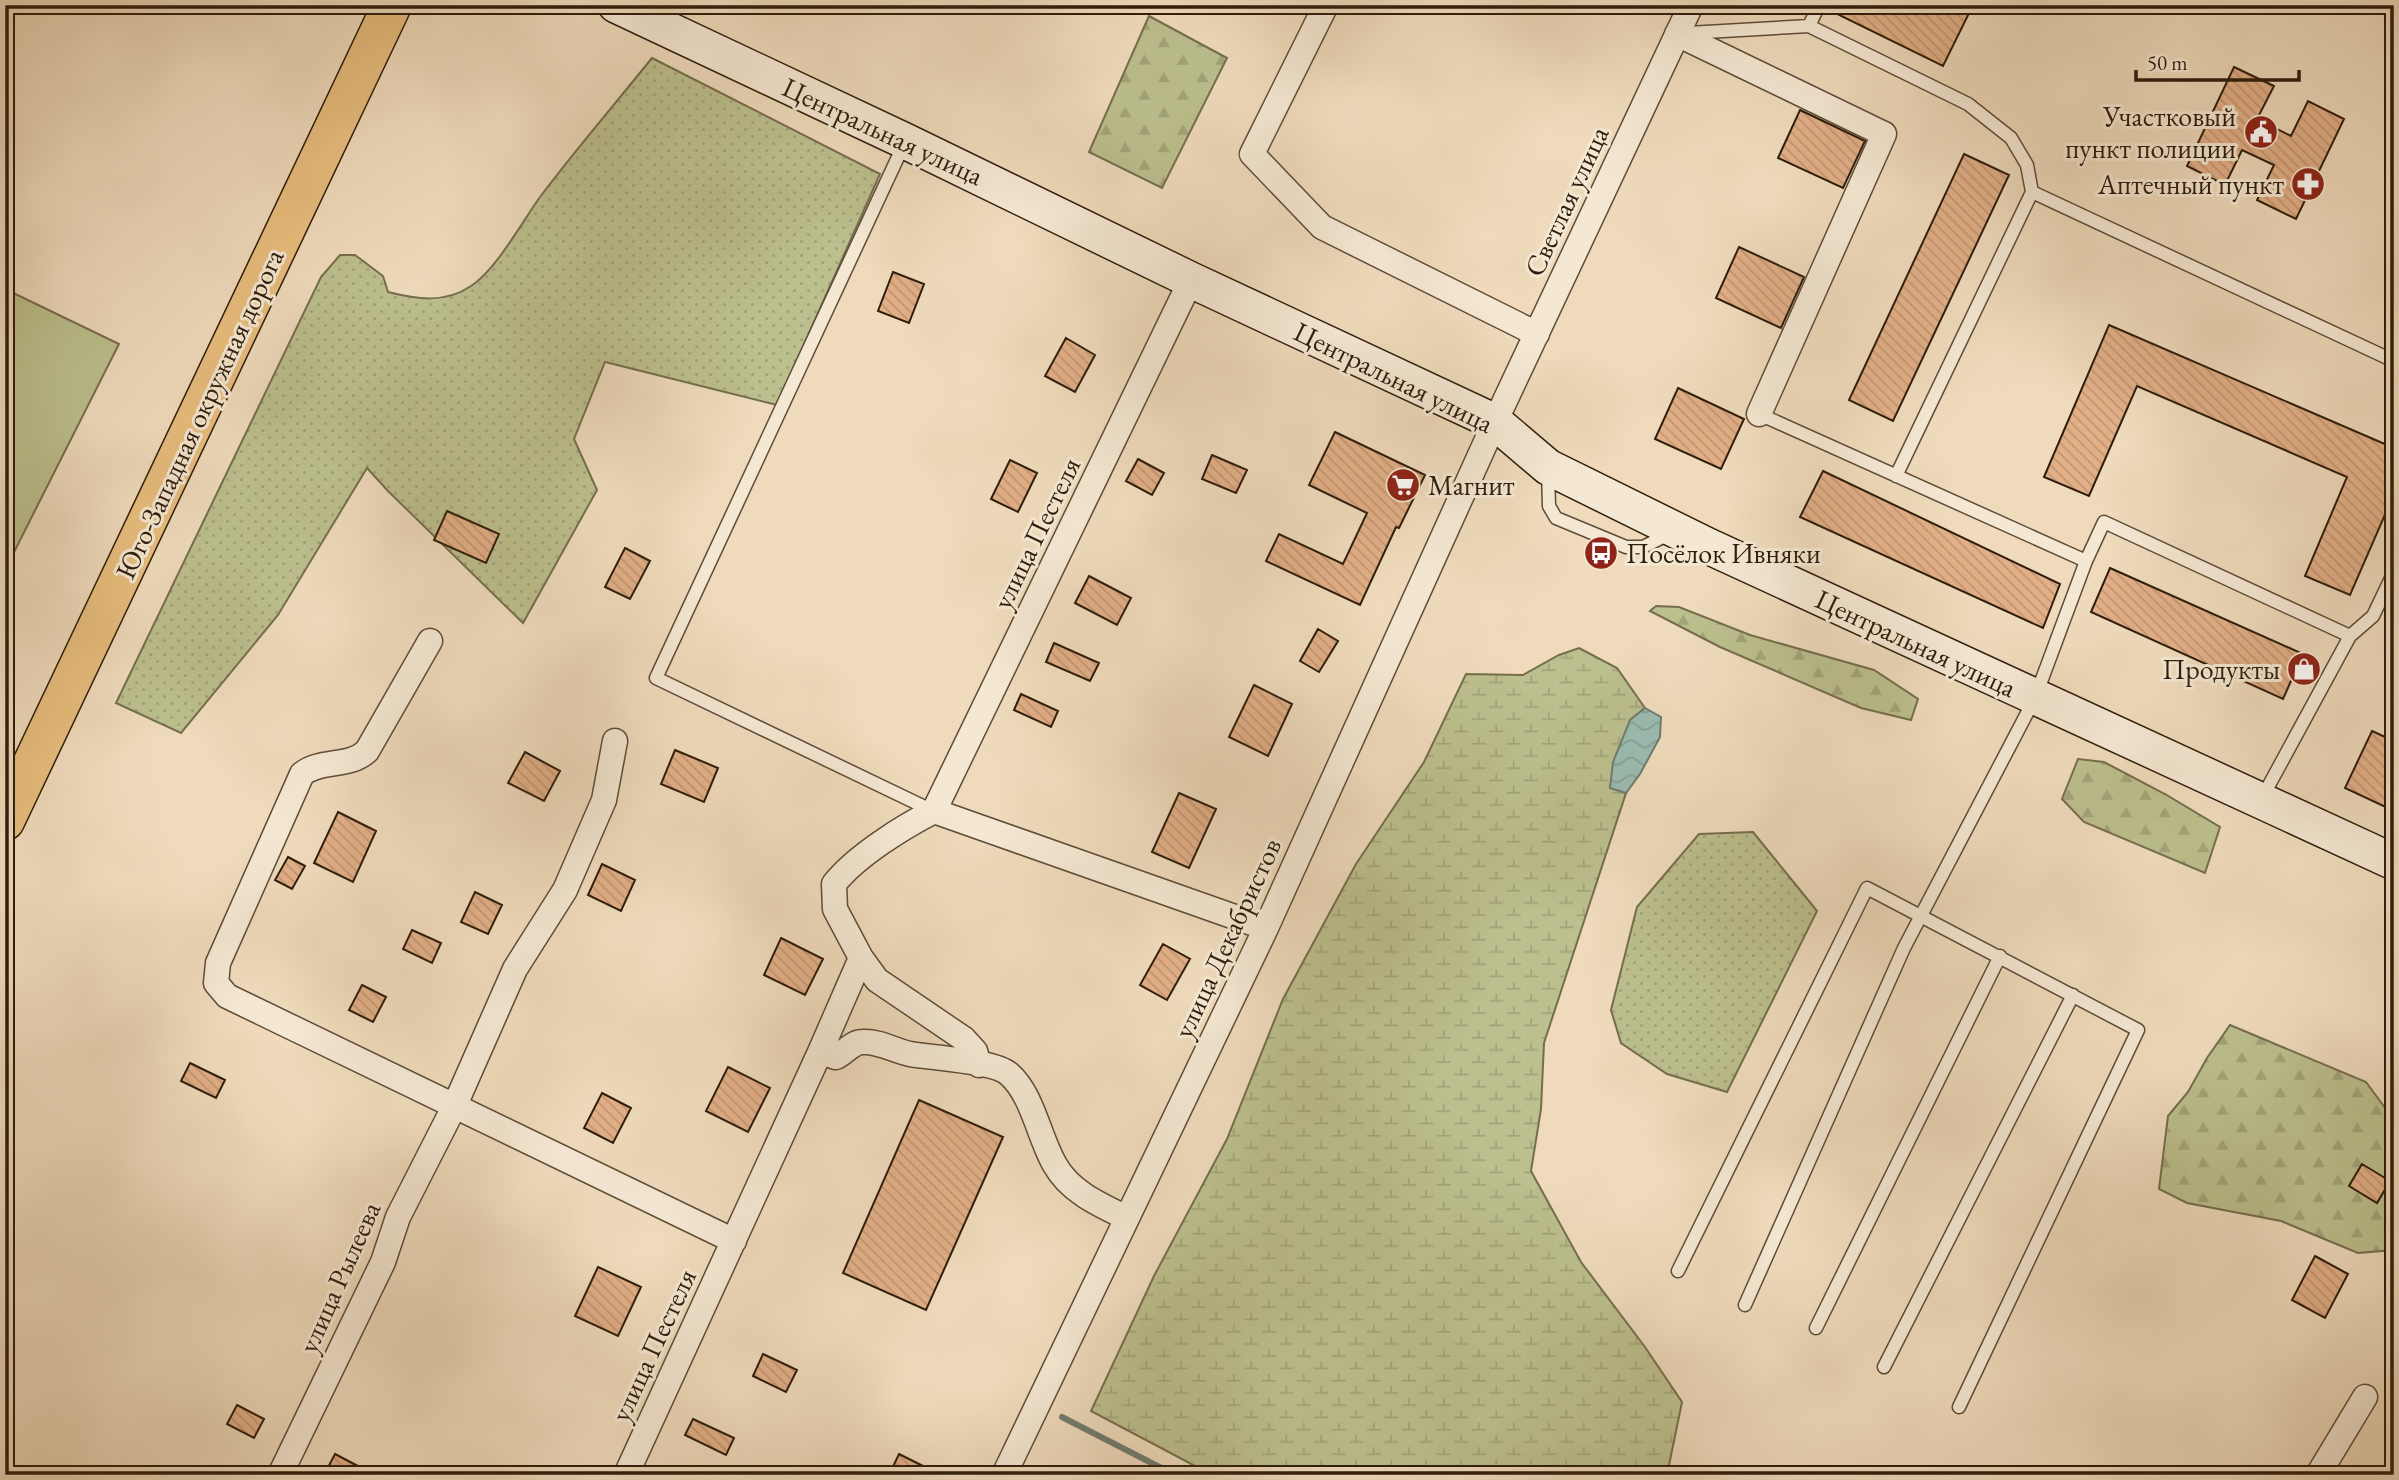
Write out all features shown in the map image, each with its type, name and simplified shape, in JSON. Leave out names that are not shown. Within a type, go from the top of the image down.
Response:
[{"type":"highway","name":"Юго-Западная окружная дорога","points":[[5,821],[392,5]]},
{"type":"street","name":"Центральная улица","points":[[616,5],[1495,422],[1548,467],[1676,530],[2394,862]]},
{"type":"street","points":[[1326,5],[1252,154],[1322,227],[1537,334]]},
{"type":"street","name":"Светлая улица","points":[[1495,422],[1690,5]]},
{"type":"street","points":[[1677,34],[1885,134],[1759,414]]},
{"type":"street","name":"улица Пестеля","points":[[934,811],[1191,280]]},
{"type":"street","name":"улица Декабристов","points":[[1004,1475],[1266,928],[1495,422]]},
{"type":"street","points":[[430,641],[367,751],[352,760],[309,768],[302,774],[218,963],[216,983],[227,996],[734,1241]]},
{"type":"street","name":"улица Рылеева","points":[[280,1475],[383,1262],[398,1217],[455,1105],[515,969],[565,890],[604,800],[615,741]]},
{"type":"street","points":[[979,1065],[975,1051],[964,1039],[877,980],[861,958],[835,909],[834,884],[844,872],[914,821],[934,811],[1266,928]]},
{"type":"street","name":"улица Пестеля","points":[[626,1475],[861,958]]},
{"type":"street","points":[[820,1052],[836,1057],[850,1046],[866,1042],[908,1054],[995,1067],[1009,1074],[1027,1098],[1055,1166],[1072,1187],[1127,1218]]},
{"type":"street","points":[[2318,1475],[2365,1397]]},
{"type":"lane","points":[[1809,26],[1819,5]]},
{"type":"lane","points":[[1677,34],[1809,26],[1968,104],[2011,138],[2027,165],[2032,192],[1896,475]]},
{"type":"lane","points":[[905,141],[656,678],[934,811]]},
{"type":"lane","points":[[2032,192],[2394,361]]},
{"type":"lane","points":[[1759,414],[2086,561]]},
{"type":"lane","points":[[1745,1305],[1921,915],[2035,698],[2086,561],[2104,522],[2350,636]]},
{"type":"lane","points":[[2260,801],[2350,636],[2373,616],[2394,572]]},
{"type":"lane","points":[[1678,1271],[1867,888],[2138,1030],[1959,1407]]},
{"type":"lane","points":[[1816,1328],[2000,956]]},
{"type":"lane","points":[[1884,1367],[2073,995]]},
{"type":"green space","points":[[1149,16],[1227,58],[1162,188],[1089,152]]},
{"type":"green space","points":[[652,58],[880,174],[777,405],[605,362],[574,439],[597,490],[523,623],[367,468],[278,615],[181,733],[116,703],[321,277],[340,255],[355,255],[383,276],[388,292],[409,297],[441,298],[471,286],[490,269],[540,197]]},
{"type":"green space","points":[[5,289],[119,344],[5,570]]},
{"type":"green space","points":[[1656,606],[1679,607],[1750,635],[1874,670],[1918,699],[1911,720],[1861,708],[1720,647],[1650,611]]},
{"type":"green space","points":[[1579,648],[1617,668],[1645,708],[1630,720],[1610,787],[1626,793],[1544,1043],[1541,1109],[1531,1171],[1581,1262],[1645,1347],[1682,1402],[1667,1475],[1212,1475],[1091,1411],[1154,1276],[1227,1139],[1283,999],[1356,864],[1424,762],[1466,674],[1523,675],[1559,655]]},
{"type":"green space","points":[[2078,759],[2104,762],[2220,827],[2205,873],[2084,822],[2062,799]]},
{"type":"green space","points":[[1753,832],[1817,911],[1727,1092],[1667,1074],[1621,1043],[1611,1010],[1637,907],[1699,834]]},
{"type":"green space","points":[[2230,1025],[2366,1082],[2394,1120],[2394,1250],[2358,1253],[2281,1221],[2187,1203],[2159,1189],[2168,1116],[2188,1092]]},
{"type":"water","points":[[1645,708],[1661,717],[1660,737],[1640,774],[1626,793],[1610,788],[1613,762],[1630,720]]},
{"type":"building","points":[[1828,5],[1973,5],[1943,66],[1827,9]]},
{"type":"building","points":[[2234,67],[2274,86],[2257,119],[2291,136],[2308,101],[2344,119],[2296,219],[2257,200],[2274,165],[2242,150],[2225,185],[2187,166]]},
{"type":"building","points":[[1800,110],[1865,141],[1843,188],[1778,158]]},
{"type":"building","points":[[1964,154],[2009,175],[1893,421],[1849,400]]},
{"type":"building","points":[[1739,247],[1804,277],[1781,328],[1716,298]]},
{"type":"building","points":[[893,272],[924,284],[909,323],[878,311]]},
{"type":"building","points":[[2109,325],[2394,448],[2394,494],[2350,595],[2305,576],[2347,477],[2137,386],[2089,496],[2044,477]]},
{"type":"building","points":[[1066,338],[1095,355],[1075,392],[1045,376]]},
{"type":"building","points":[[1678,388],[1744,419],[1721,469],[1655,439]]},
{"type":"building","points":[[1335,432],[1425,475],[1399,528],[1396,527],[1360,605],[1266,561],[1279,534],[1343,564],[1367,513],[1309,485]]},
{"type":"building","points":[[1212,455],[1247,470],[1236,493],[1202,479]]},
{"type":"building","points":[[1138,459],[1164,473],[1152,495],[1126,481]]},
{"type":"building","points":[[1010,460],[1037,473],[1018,512],[991,499]]},
{"type":"building","points":[[1823,471],[2060,584],[2043,628],[1800,517]]},
{"type":"building","points":[[447,511],[499,534],[486,563],[434,540]]},
{"type":"building","points":[[625,548],[650,561],[630,599],[605,587]]},
{"type":"building","points":[[2110,568],[2303,654],[2283,699],[2091,612]]},
{"type":"building","points":[[1089,576],[1131,598],[1117,625],[1075,603]]},
{"type":"building","points":[[1318,629],[1338,641],[1319,672],[1300,661]]},
{"type":"building","points":[[1054,643],[1099,663],[1090,681],[1046,662]]},
{"type":"building","points":[[1254,685],[1292,704],[1268,756],[1229,737]]},
{"type":"building","points":[[1021,694],[1058,711],[1051,727],[1014,710]]},
{"type":"building","points":[[2372,731],[2394,741],[2394,811],[2345,788]]},
{"type":"building","points":[[675,750],[718,768],[704,802],[661,784]]},
{"type":"building","points":[[525,752],[560,771],[544,801],[508,783]]},
{"type":"building","points":[[1179,793],[1216,809],[1189,868],[1152,852]]},
{"type":"building","points":[[338,812],[376,831],[353,882],[314,863]]},
{"type":"building","points":[[288,857],[305,866],[292,889],[275,880]]},
{"type":"building","points":[[602,864],[635,880],[621,911],[588,895]]},
{"type":"building","points":[[475,892],[502,905],[488,934],[461,922]]},
{"type":"building","points":[[412,930],[441,943],[432,963],[403,949]]},
{"type":"building","points":[[781,938],[823,959],[805,995],[764,975]]},
{"type":"building","points":[[1163,944],[1190,959],[1167,1000],[1140,985]]},
{"type":"building","points":[[362,985],[386,997],[373,1022],[349,1010]]},
{"type":"building","points":[[190,1063],[225,1080],[216,1098],[181,1081]]},
{"type":"building","points":[[728,1067],[770,1088],[748,1132],[706,1111]]},
{"type":"building","points":[[602,1093],[631,1108],[613,1143],[584,1128]]},
{"type":"building","points":[[919,1100],[1003,1137],[926,1310],[843,1273]]},
{"type":"building","points":[[2362,1164],[2390,1181],[2377,1203],[2349,1186]]},
{"type":"building","points":[[2315,1256],[2348,1274],[2325,1318],[2292,1300]]},
{"type":"building","points":[[598,1267],[641,1287],[618,1336],[575,1316]]},
{"type":"building","points":[[763,1354],[797,1370],[786,1392],[753,1376]]},
{"type":"building","points":[[237,1405],[264,1419],[254,1438],[227,1424]]},
{"type":"building","points":[[693,1419],[734,1438],[726,1455],[685,1435]]},
{"type":"building","points":[[335,1454],[375,1475],[324,1475]]},
{"type":"building","points":[[899,1454],[941,1475],[889,1475]]},
{"type":"waterway","points":[[1062,1417],[1175,1475]]},
{"type":"place","name":"Участковый пункт полиции","points":[[2261,132]]},
{"type":"place","name":"Аптечный пункт","points":[[2308,184]]},
{"type":"place","name":"Магнит","points":[[1403,485]]},
{"type":"place","name":"Посёлок Ивняки","points":[[1601,553]]},
{"type":"place","name":"Продукты","points":[[2304,669]]}]
